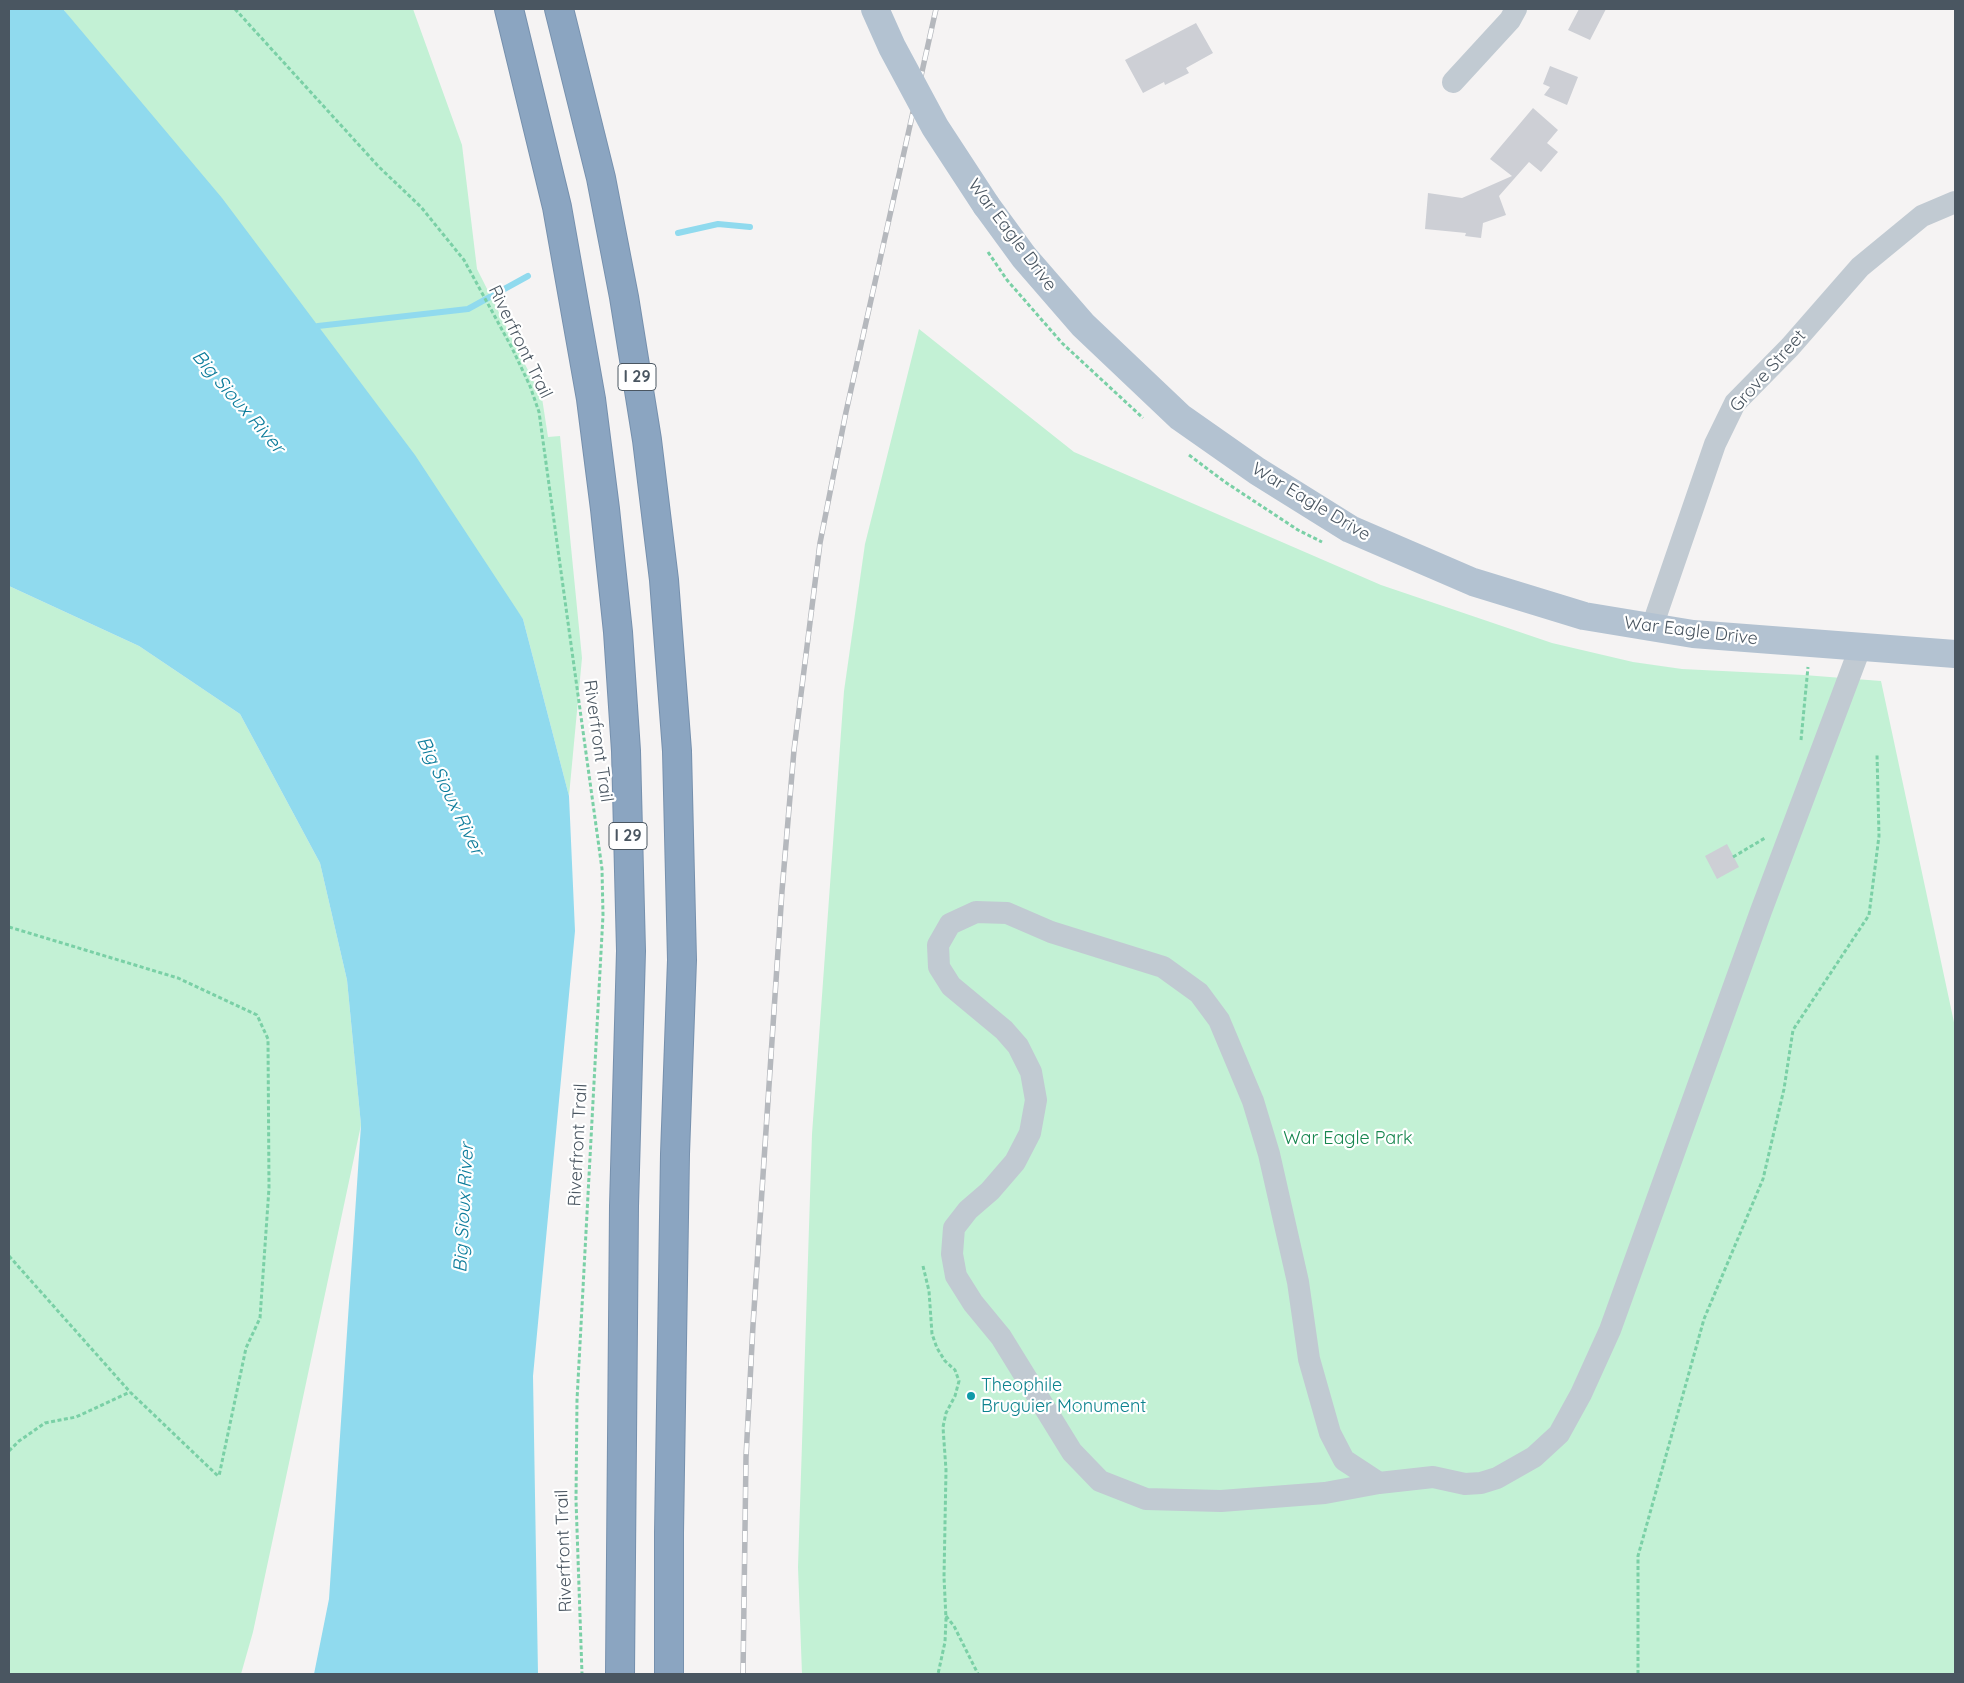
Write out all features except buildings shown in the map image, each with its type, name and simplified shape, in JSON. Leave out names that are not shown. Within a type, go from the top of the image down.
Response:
[{"type":"highway","name":"I 29","points":[[508,9],[557,208],[591,399],[618,632],[626,751],[631,951],[624,1206],[620,1674]]},
{"type":"highway","name":"I 29","points":[[559,9],[601,178],[624,297],[647,440],[664,580],[677,751],[682,960],[675,1154],[669,1533],[669,1674]]},
{"type":"main road","name":"War Eagle Drive","points":[[874,9],[935,127],[986,205],[1024,256],[1083,326],[1180,417],[1257,471],[1350,529],[1473,582],[1584,616],[1694,634],[1955,654]]},
{"type":"street","points":[[1453,82],[1510,20],[1516,9]]},
{"type":"street","name":"Grove Street","points":[[1652,627],[1715,444],[1735,403],[1790,347],[1860,267],[1922,216],[1955,202]]},
{"type":"street","points":[[1379,1483],[1344,1460],[1330,1433],[1309,1359],[1298,1282],[1269,1154],[1253,1101],[1234,1053],[1218,1020],[1199,993],[1163,967],[1051,932],[1008,913],[976,912],[950,924],[938,945],[939,967],[951,986],[1004,1030],[1018,1046],[1031,1072],[1036,1100],[1030,1132],[1015,1162],[990,1191],[968,1210],[954,1228],[952,1254],[956,1276],[973,1303],[1001,1337],[1072,1452],[1100,1481],[1146,1498],[1221,1501],[1325,1493],[1379,1483],[1434,1477],[1465,1484],[1481,1483],[1497,1478],[1534,1457],[1559,1434],[1581,1394],[1610,1330],[1761,912],[1860,648]]},
{"type":"path","name":"Riverfront Trail","points":[[235,9],[379,167],[421,207],[464,260],[512,348],[530,386],[538,412],[602,869],[603,924],[577,1400],[576,1500],[582,1674]]},
{"type":"path","points":[[1800,746],[1808,680],[1808,643]]},
{"type":"path","points":[[1638,1674],[1638,1556],[1704,1319],[1763,1179],[1784,1089],[1793,1030],[1869,915],[1879,836],[1876,754]]},
{"type":"path","points":[[1733,856],[1770,834]]},
{"type":"path","points":[[9,927],[178,978],[257,1015],[268,1040],[269,1188],[260,1318],[246,1348],[218,1476],[130,1392],[9,1256]]},
{"type":"path","points":[[922,1266],[929,1290],[932,1334],[937,1348],[945,1361],[955,1370],[959,1381],[955,1396],[946,1413],[943,1427],[946,1470],[944,1577],[946,1616],[945,1642],[938,1674]]},
{"type":"path","points":[[9,1451],[19,1441],[45,1423],[76,1417],[130,1392]]},
{"type":"path","points":[[946,1616],[954,1626],[978,1674]]},
{"type":"green space","points":[[63,9],[413,9],[462,145],[477,269],[542,398],[548,437],[560,436],[582,658],[569,796],[523,619]]},
{"type":"green space","name":"War Eagle Park","points":[[919,329],[1074,452],[1381,585],[1552,643],[1633,662],[1682,669],[1881,681],[1955,1027],[1955,1674],[802,1674],[798,1567],[812,1134],[844,691],[865,544]]},
{"type":"green space","points":[[9,586],[139,646],[240,714],[320,863],[347,980],[361,1125],[253,1632],[241,1674],[9,1674]]},
{"type":"water","name":"Big Sioux River","points":[[9,9],[63,9],[222,198],[415,455],[523,619],[569,796],[575,931],[533,1376],[538,1674],[314,1674],[329,1599],[361,1125],[347,980],[320,863],[240,714],[139,646],[9,586]]},
{"type":"waterway","points":[[678,233],[718,224],[750,227]]},
{"type":"waterway","points":[[318,326],[468,309],[528,276]]},
{"type":"railway","points":[[743,1674],[746,1457],[753,1325],[782,891],[794,750],[820,543],[846,412],[936,9]]},
{"type":"place","name":"Theophile Bruguier Monument","points":[[971,1396]]}]
